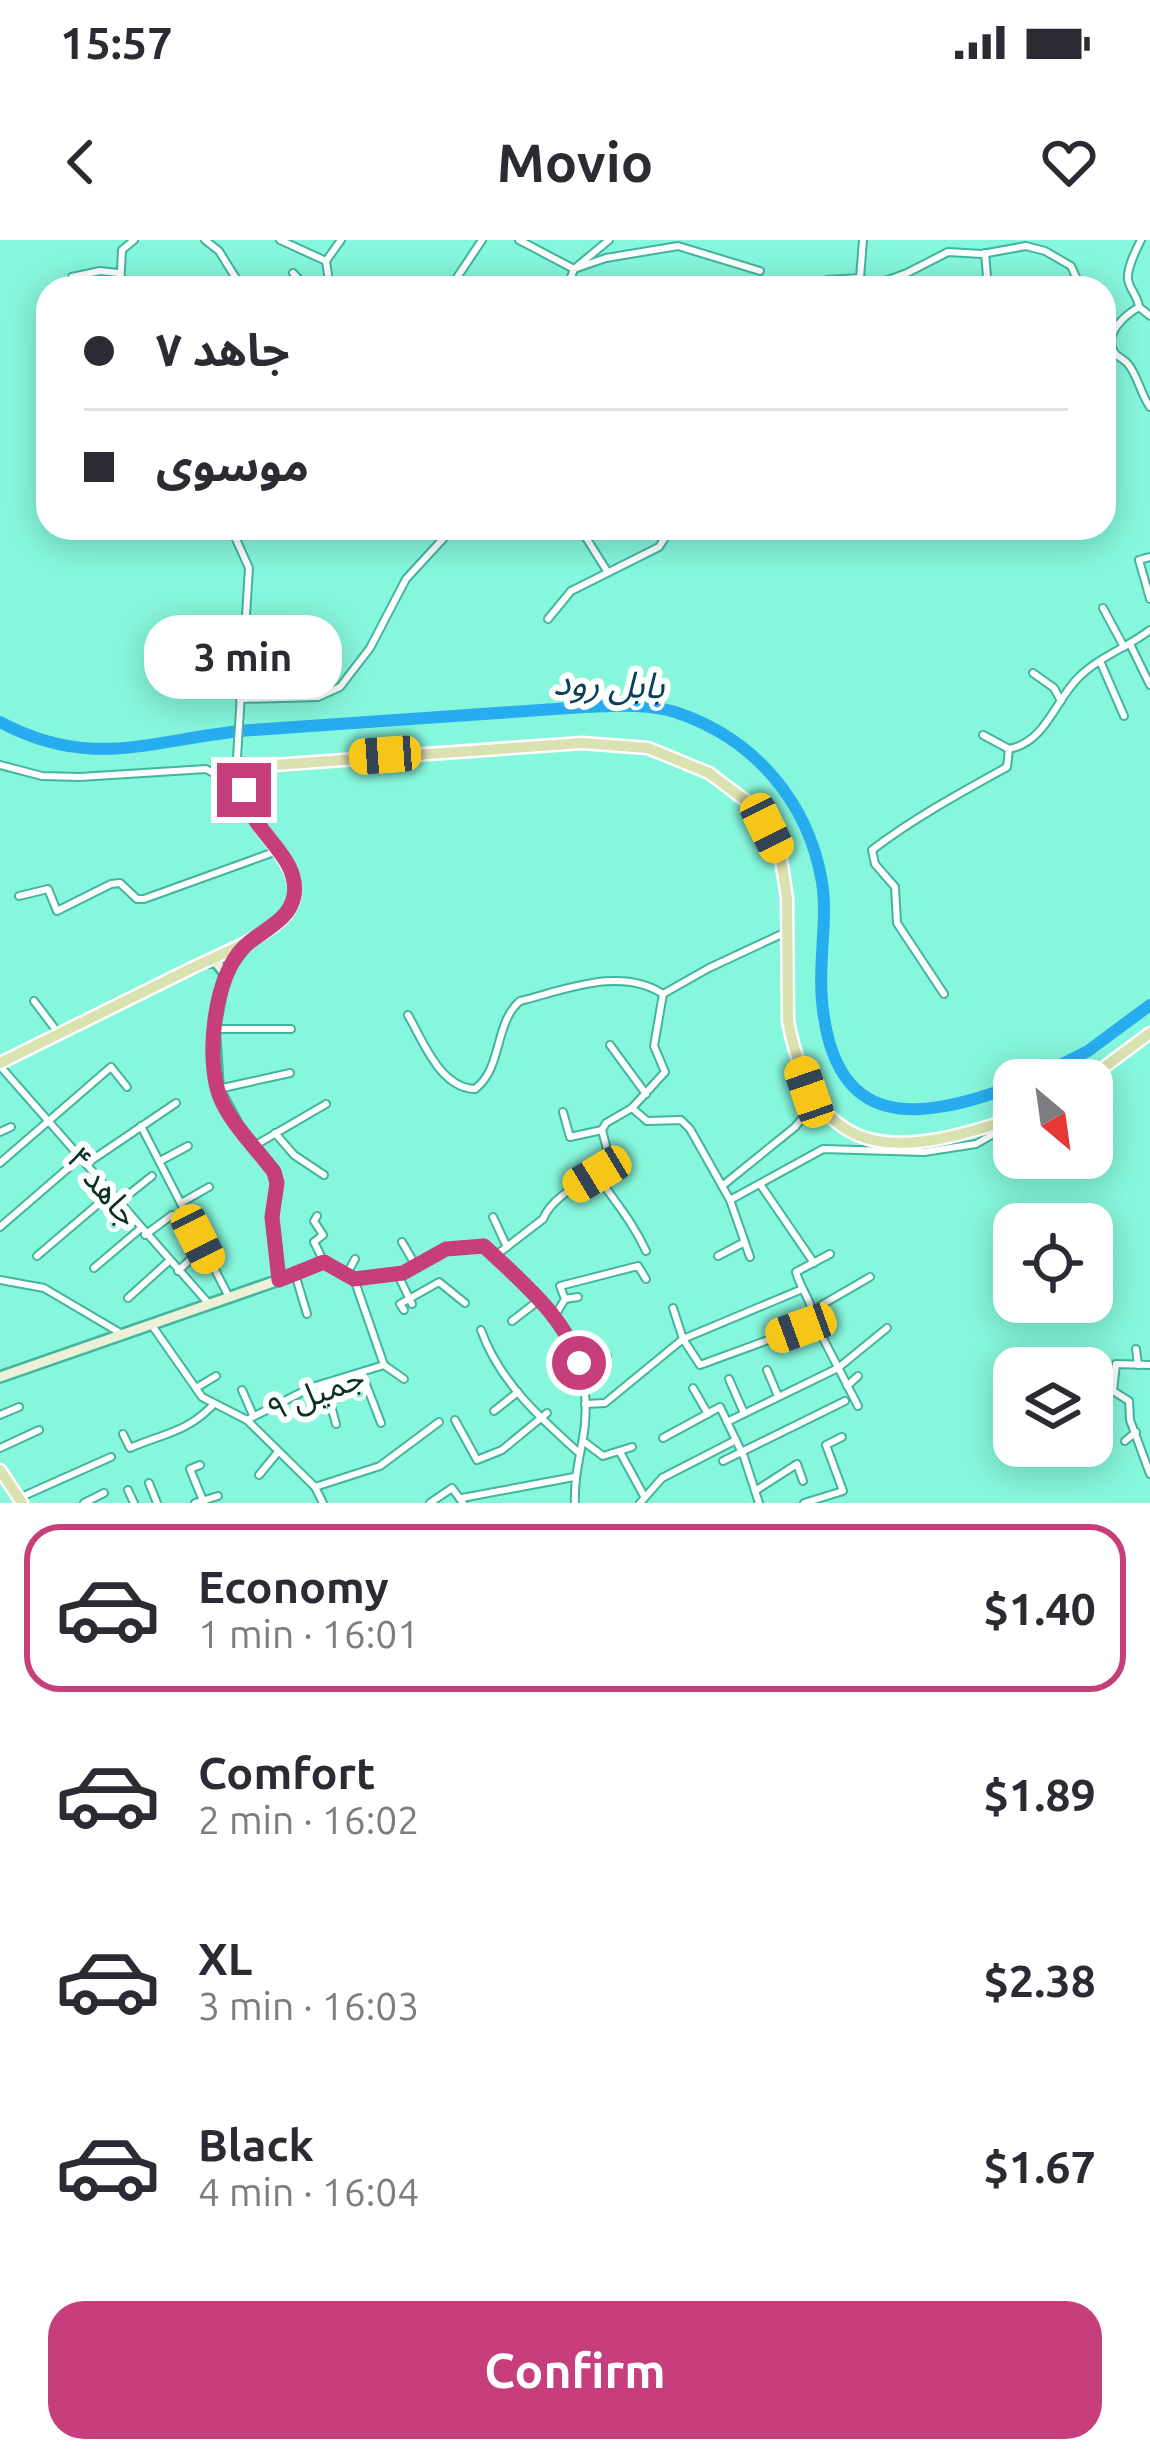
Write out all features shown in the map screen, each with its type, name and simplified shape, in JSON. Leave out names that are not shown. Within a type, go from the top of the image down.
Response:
[{"type":"main road","points":[[0,1065],[281,920],[294,898],[292,872],[245,792],[253,771],[268,763],[582,743],[670,754],[730,786],[767,828],[785,873],[792,1042],[826,1117],[874,1140],[899,1143],[952,1139],[993,1127]]},
{"type":"main road","points":[[0,1377],[279,1280],[272,1217],[277,1183],[218,1089],[214,1029],[225,973],[260,933]]},
{"type":"main road","points":[[205,962],[216,962],[225,973]]},
{"type":"main road","points":[[1113,1061],[1150,1034]]},
{"type":"main road","points":[[0,1470],[20,1501]]},
{"type":"street","points":[[118,276],[122,250],[134,240]]},
{"type":"street","points":[[205,240],[219,251],[235,276]]},
{"type":"street","points":[[280,240],[326,261]]},
{"type":"street","points":[[328,276],[326,261],[340,240]]},
{"type":"street","points":[[459,276],[482,240]]},
{"type":"street","points":[[519,240],[574,269],[606,258],[678,247],[760,271]]},
{"type":"street","points":[[572,276],[610,240]]},
{"type":"street","points":[[860,276],[863,240]]},
{"type":"street","points":[[946,240],[948,252]]},
{"type":"street","points":[[1141,240],[1127,274],[1139,307],[1150,316]]},
{"type":"street","points":[[898,276],[948,252],[985,253],[1033,244],[1071,266],[1076,276]]},
{"type":"street","points":[[985,253],[987,276]]},
{"type":"street","points":[[81,276],[118,273]]},
{"type":"street","points":[[1116,329],[1139,307]]},
{"type":"street","points":[[1116,356],[1128,364],[1150,407]]},
{"type":"street","points":[[236,540],[249,568],[237,757],[245,792]]},
{"type":"street","points":[[240,698],[318,697],[340,687],[370,648],[406,579],[443,540]]},
{"type":"street","points":[[588,540],[607,571]]},
{"type":"street","points":[[548,619],[571,591],[658,547],[662,540]]},
{"type":"street","points":[[1149,597],[1139,560],[1150,557]]},
{"type":"street","points":[[1103,608],[1150,686]]},
{"type":"street","points":[[983,735],[1010,749],[1021,747],[1048,723],[1082,674],[1150,630]]},
{"type":"street","points":[[1100,661],[1124,716]]},
{"type":"street","points":[[1033,673],[1054,688],[1061,701]]},
{"type":"street","points":[[944,994],[897,923],[895,887],[875,864],[872,850],[897,831],[918,823],[935,807],[1007,767],[1010,749]]},
{"type":"street","points":[[0,764],[42,776],[206,770],[245,792]]},
{"type":"street","points":[[19,896],[48,889],[57,911],[119,884],[145,899],[278,851]]},
{"type":"street","points":[[663,994],[788,932]]},
{"type":"street","points":[[408,1015],[440,1068],[456,1086],[469,1090],[485,1079],[512,1008],[520,1001],[621,978],[663,994]]},
{"type":"street","points":[[495,1256],[543,1219],[544,1211],[564,1194],[611,1165],[602,1130],[605,1124],[632,1108],[665,1072],[654,1046],[663,994]]},
{"type":"street","points":[[34,1001],[59,1034]]},
{"type":"street","points":[[214,1029],[292,1029]]},
{"type":"street","points":[[610,1045],[646,1094]]},
{"type":"street","name":"جاهد ۴","points":[[0,1065],[209,1304]]},
{"type":"street","points":[[0,1163],[111,1067],[127,1087]]},
{"type":"street","points":[[218,1089],[290,1073]]},
{"type":"street","points":[[722,1186],[795,1127],[816,1102]]},
{"type":"street","points":[[0,1227],[83,1161],[176,1103]]},
{"type":"street","points":[[254,1146],[326,1104]]},
{"type":"street","points":[[632,1108],[647,1121],[681,1120],[690,1129],[730,1201],[750,1257]]},
{"type":"street","points":[[562,1112],[570,1137],[602,1130]]},
{"type":"street","points":[[141,1126],[229,1297]]},
{"type":"street","points":[[0,1132],[11,1127]]},
{"type":"street","points":[[275,1133],[294,1155],[325,1174]]},
{"type":"street","points":[[730,1201],[823,1149],[924,1152],[976,1144],[993,1133]]},
{"type":"street","points":[[159,1162],[188,1146]]},
{"type":"street","points":[[597,1174],[631,1220],[646,1251]]},
{"type":"street","points":[[118,1203],[152,1176]]},
{"type":"street","points":[[760,1184],[814,1263]]},
{"type":"street","points":[[180,1203],[209,1187]]},
{"type":"street","points":[[37,1256],[110,1194]]},
{"type":"street","points":[[94,1268],[172,1215]]},
{"type":"street","points":[[317,1216],[314,1221],[323,1235],[314,1242],[324,1262],[351,1276],[398,1274],[446,1249],[484,1246],[538,1301],[573,1343],[579,1366],[583,1441],[574,1478],[575,1503]]},
{"type":"street","points":[[493,1217],[507,1247]]},
{"type":"street","points":[[403,1242],[416,1266]]},
{"type":"street","points":[[718,1256],[743,1243]]},
{"type":"street","points":[[830,1254],[796,1272],[800,1290],[813,1310],[812,1319],[858,1406]]},
{"type":"street","points":[[178,1271],[191,1259]]},
{"type":"street","points":[[356,1259],[351,1276],[384,1365],[404,1379]]},
{"type":"street","points":[[128,1298],[169,1261]]},
{"type":"street","points":[[279,1280],[324,1262]]},
{"type":"street","points":[[565,1299],[560,1286],[638,1266],[646,1279]]},
{"type":"street","points":[[295,1274],[307,1315]]},
{"type":"street","points":[[398,1274],[411,1302]]},
{"type":"street","points":[[813,1310],[870,1276]]},
{"type":"street","points":[[0,1280],[44,1288],[122,1334]]},
{"type":"street","points":[[404,1310],[400,1304],[440,1282],[465,1303]]},
{"type":"street","points":[[584,1404],[604,1403],[683,1339],[800,1290]]},
{"type":"street","points":[[565,1299],[578,1297]]},
{"type":"street","points":[[553,1319],[565,1299]]},
{"type":"street","points":[[512,1322],[538,1301]]},
{"type":"street","points":[[673,1308],[683,1339],[700,1365],[801,1328]]},
{"type":"street","points":[[152,1324],[213,1405],[250,1418]]},
{"type":"street","points":[[727,1422],[838,1368],[887,1328]]},
{"type":"street","points":[[482,1330],[491,1358],[578,1452]]},
{"type":"street","points":[[1136,1349],[1138,1365]]},
{"type":"street","points":[[579,1366],[607,1356]]},
{"type":"street","points":[[1113,1362],[1150,1365]]},
{"type":"street","points":[[1117,1364],[1113,1391],[1130,1401],[1130,1420],[1150,1474]]},
{"type":"street","name":"جمیل ۹","points":[[250,1418],[325,1384],[384,1365]]},
{"type":"street","points":[[766,1370],[778,1396]]},
{"type":"street","points":[[362,1375],[380,1423]]},
{"type":"street","points":[[196,1388],[216,1376]]},
{"type":"street","points":[[848,1386],[858,1376]]},
{"type":"street","points":[[729,1378],[745,1413]]},
{"type":"street","points":[[325,1384],[336,1424]]},
{"type":"street","points":[[694,1388],[708,1414]]},
{"type":"street","points":[[242,1390],[250,1418],[315,1486],[323,1503]]},
{"type":"street","points":[[494,1411],[518,1392]]},
{"type":"street","points":[[723,1461],[845,1402]]},
{"type":"street","points":[[123,1434],[130,1448],[180,1432],[194,1426],[213,1405]]},
{"type":"street","points":[[0,1415],[19,1407]]},
{"type":"street","points":[[663,1438],[720,1407],[759,1503]]},
{"type":"street","points":[[455,1420],[477,1460],[502,1450],[544,1416]]},
{"type":"street","points":[[315,1486],[380,1466],[439,1421]]},
{"type":"street","points":[[0,1448],[39,1430]]},
{"type":"street","points":[[1125,1441],[1136,1432]]},
{"type":"street","points":[[804,1503],[843,1491],[826,1445],[842,1437]]},
{"type":"street","points":[[620,1452],[642,1500],[662,1478],[736,1440]]},
{"type":"street","points":[[583,1441],[603,1456],[632,1447]]},
{"type":"street","points":[[259,1475],[278,1452]]},
{"type":"street","points":[[20,1501],[111,1457]]},
{"type":"street","points":[[353,1464],[359,1474]]},
{"type":"street","points":[[755,1491],[797,1464],[803,1480]]},
{"type":"street","points":[[200,1465],[190,1468],[201,1502],[218,1496]]},
{"type":"street","points":[[430,1503],[452,1488],[462,1500],[574,1478]]},
{"type":"street","points":[[148,1483],[158,1503]]},
{"type":"street","points":[[128,1490],[134,1503]]},
{"type":"street","points":[[84,1503],[104,1493]]},
{"type":"waterway","name":"بابل رود","points":[[0,722],[34,737],[96,749],[252,730],[584,707],[641,706],[675,712],[703,723],[753,756],[773,776],[804,825],[824,897],[822,1001],[830,1043],[843,1074],[862,1095],[886,1106],[944,1106],[993,1093]]},
{"type":"waterway","name":"بابل رود","points":[[1072,1059],[1150,1005]]},
{"type":"route","points":[[244,790],[250,811],[292,872],[295,891],[281,920],[245,945],[225,973],[214,1029],[214,1063],[220,1098],[274,1172],[272,1217],[279,1280],[324,1262],[354,1279],[398,1274],[446,1249],[484,1246],[573,1343],[579,1363]]}]
